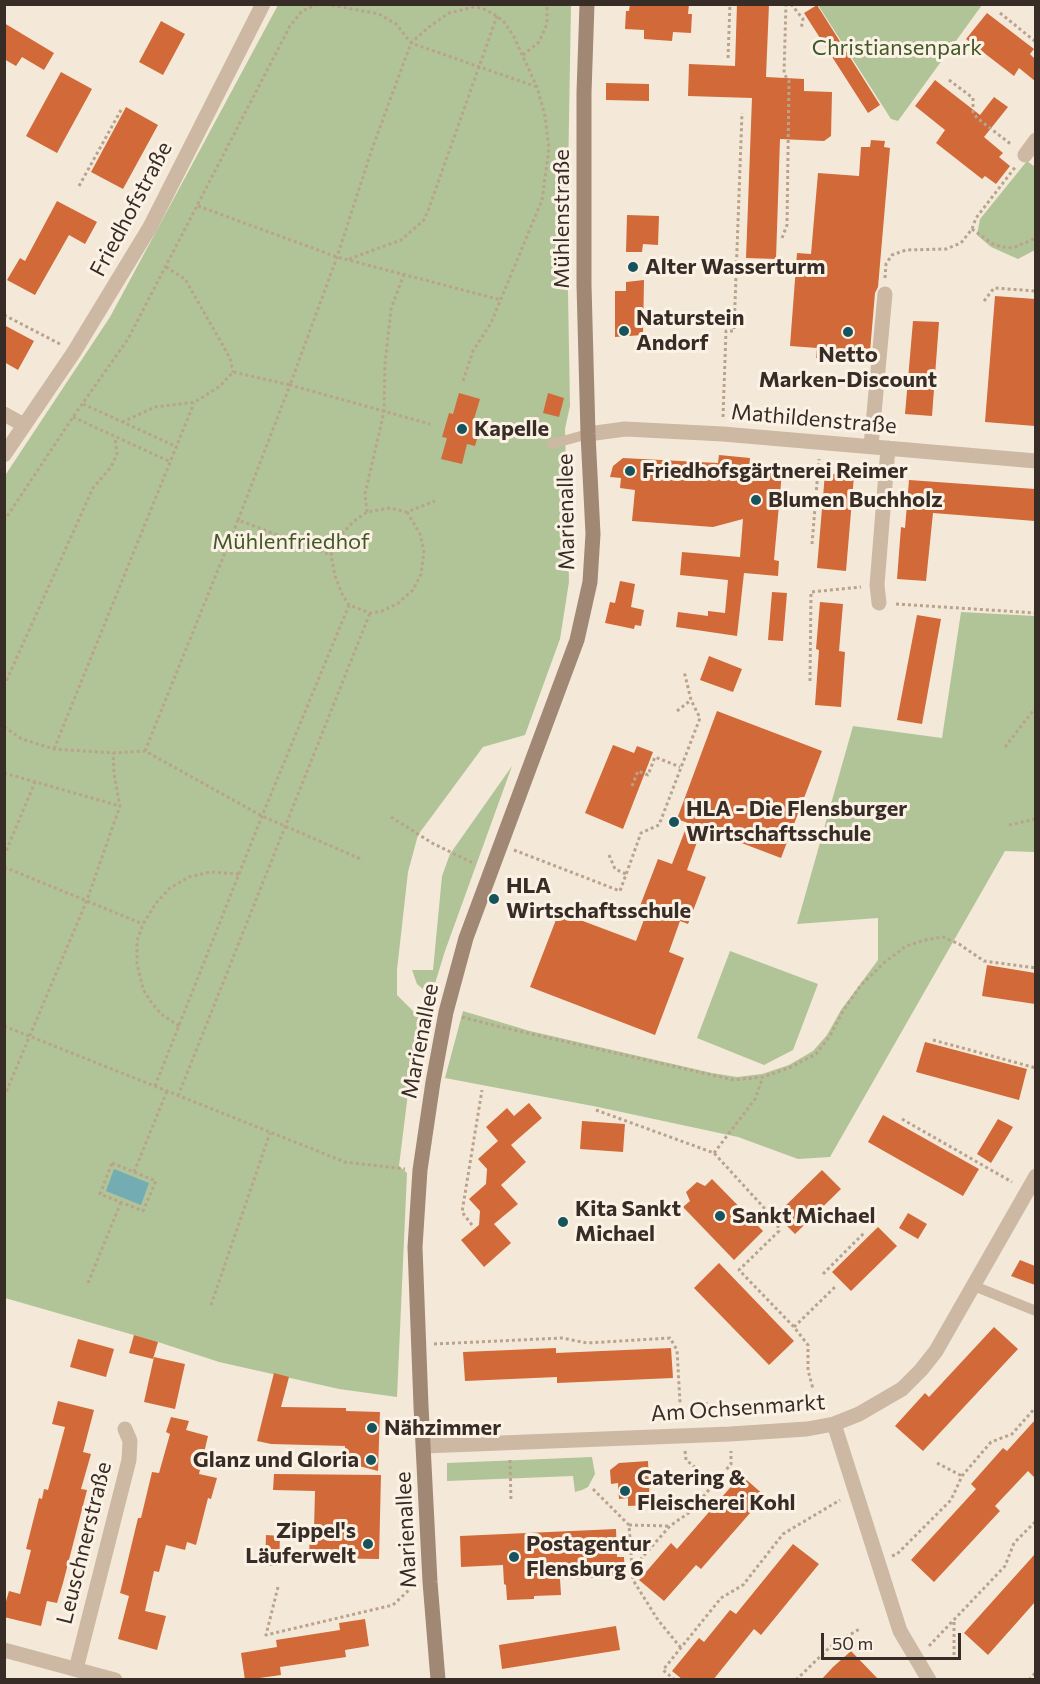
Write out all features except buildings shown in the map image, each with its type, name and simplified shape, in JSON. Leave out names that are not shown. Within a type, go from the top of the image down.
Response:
[{"type":"main road","name":"Mühlenstraße","points":[[587,4],[584,225],[588,434]]},
{"type":"main road","name":"Marienallee","points":[[438,1680],[430,1582],[415,1247],[420,1170],[446,1012],[466,938],[577,640],[590,582],[593,534],[588,434]]},
{"type":"street","name":"Friedhofstraße","points":[[4,455],[74,352],[150,227],[262,4]]},
{"type":"street","points":[[1025,155],[1035,140]]},
{"type":"street","points":[[871,446],[885,294]]},
{"type":"street","points":[[4,414],[24,425]]},
{"type":"street","name":"Mathildenstraße","points":[[588,434],[625,429],[723,434],[1035,460]]},
{"type":"street","points":[[879,603],[877,585],[888,448]]},
{"type":"street","name":"Am Ochsenmarkt","points":[[424,1446],[807,1429],[834,1424],[859,1414],[902,1389],[936,1351],[1035,1176]]},
{"type":"street","points":[[834,1424],[900,1631],[929,1680]]},
{"type":"street","name":"Leuschnerstraße","points":[[76,1669],[129,1460],[130,1441],[124,1429]]},
{"type":"street","points":[[4,1650],[115,1680]]},
{"type":"lane","points":[[552,444],[588,434]]},
{"type":"lane","points":[[974,1286],[1035,1311]]},
{"type":"path","points":[[4,521],[82,403],[128,339],[290,26],[302,11],[319,4]]},
{"type":"path","points":[[326,4],[379,14],[396,24],[411,43],[537,87]]},
{"type":"path","points":[[482,8],[486,4]]},
{"type":"path","points":[[523,55],[539,42],[547,24],[547,4]]},
{"type":"path","points":[[728,58],[730,4]]},
{"type":"path","points":[[782,238],[787,225],[789,81],[784,74],[786,4]]},
{"type":"path","points":[[791,4],[803,19],[801,29]]},
{"type":"path","points":[[146,751],[290,385],[411,43],[449,13],[474,7],[482,8],[504,22],[523,55],[537,87],[545,116],[549,149],[542,200],[491,322],[473,351],[463,381]]},
{"type":"path","points":[[1000,13],[1035,42]]},
{"type":"path","points":[[348,260],[401,240],[424,220],[497,16]]},
{"type":"path","points":[[885,294],[886,264],[892,255],[906,250],[946,249],[961,243],[972,229],[976,218],[1025,155],[977,118],[973,112],[973,98],[949,80]]},
{"type":"path","points":[[79,186],[121,110]]},
{"type":"path","points":[[723,434],[726,331],[734,331],[742,113]]},
{"type":"path","points":[[198,206],[336,257],[501,300]]},
{"type":"path","points":[[972,229],[993,244],[1002,247],[1013,248],[1035,238]]},
{"type":"path","points":[[166,267],[184,279],[230,358],[233,372]]},
{"type":"path","points":[[367,512],[365,494],[384,412],[388,327],[391,309],[404,274]]},
{"type":"path","points":[[984,301],[994,288],[1035,291]]},
{"type":"path","points":[[736,291],[741,291]]},
{"type":"path","points":[[4,315],[74,352]]},
{"type":"path","points":[[233,372],[290,385],[430,424]]},
{"type":"path","points":[[122,422],[155,407],[195,402],[220,386],[233,372]]},
{"type":"path","points":[[54,749],[195,402]]},
{"type":"path","points":[[82,403],[177,447]]},
{"type":"path","points":[[73,417],[171,462]]},
{"type":"path","points":[[4,686],[93,488],[111,467],[117,454],[114,437]]},
{"type":"path","points":[[812,544],[820,442]]},
{"type":"path","points":[[407,512],[420,534],[424,551],[421,574],[413,590],[397,604],[382,611],[370,613],[349,605],[335,576],[331,555],[340,536],[353,522],[367,512],[390,508],[407,512],[435,501]]},
{"type":"path","points":[[238,520],[331,555]]},
{"type":"path","points":[[810,681],[811,592],[877,585]]},
{"type":"path","points":[[879,603],[1035,613]]},
{"type":"path","points":[[155,1086],[349,605]]},
{"type":"path","points":[[178,1096],[370,613]]},
{"type":"path","points":[[501,844],[620,891],[641,833],[658,825],[700,718],[691,699],[684,671]]},
{"type":"path","points":[[677,711],[691,699]]},
{"type":"path","points":[[1005,747],[1035,707]]},
{"type":"path","points":[[4,727],[22,739],[54,749],[113,753],[146,751],[262,816],[363,860]]},
{"type":"path","points":[[4,1097],[87,900],[120,806],[113,753]]},
{"type":"path","points":[[632,786],[638,771],[648,775],[655,757],[681,767]]},
{"type":"path","points":[[4,773],[120,806]]},
{"type":"path","points":[[4,856],[35,782]]},
{"type":"path","points":[[391,817],[432,843],[468,862],[491,870]]},
{"type":"path","points":[[1009,825],[1035,819]]},
{"type":"path","points":[[609,855],[615,869],[626,874]]},
{"type":"path","points":[[4,867],[143,924]]},
{"type":"path","points":[[179,1026],[161,1014],[143,989],[137,964],[137,941],[143,924],[156,903],[170,888],[189,877],[210,872],[239,874]]},
{"type":"path","points":[[446,1012],[501,1028],[734,1080],[762,1077],[789,1068],[816,1054],[830,1036],[843,1011],[861,985],[906,946],[944,937],[984,961],[1035,968]]},
{"type":"path","points":[[4,1026],[345,1162],[420,1170]]},
{"type":"path","points":[[933,1040],[1035,1068]]},
{"type":"path","points":[[714,1153],[755,1099],[762,1077]]},
{"type":"path","points":[[472,1226],[462,1212],[482,1090]]},
{"type":"path","points":[[134,1172],[167,1091]]},
{"type":"path","points":[[596,1110],[714,1153],[777,1222],[779,1231],[739,1270],[794,1327],[808,1345],[808,1370],[813,1389]]},
{"type":"path","points":[[902,1119],[1027,1191]]},
{"type":"path","points":[[211,1305],[270,1132]]},
{"type":"path","points":[[112,1163],[156,1180],[144,1211],[121,1202],[100,1194],[112,1163]]},
{"type":"path","points":[[88,1282],[121,1202]]},
{"type":"path","points":[[823,1274],[865,1232]]},
{"type":"path","points":[[794,1327],[836,1286]]},
{"type":"path","points":[[419,1344],[562,1338],[587,1343],[670,1338],[677,1350],[682,1436],[686,1460],[715,1483]]},
{"type":"path","points":[[878,1562],[897,1554],[951,1500],[962,1476],[991,1442],[1012,1434],[1035,1407]]},
{"type":"path","points":[[632,1570],[670,1526],[690,1512],[731,1464],[730,1434]]},
{"type":"path","points":[[509,1443],[511,1501]]},
{"type":"path","points":[[937,1463],[962,1476]]},
{"type":"path","points":[[593,1489],[628,1525],[633,1580],[658,1620],[681,1648]]},
{"type":"path","points":[[675,1680],[663,1670],[721,1598],[742,1585],[783,1534],[855,1491]]},
{"type":"path","points":[[916,1658],[1005,1566],[1014,1543],[1035,1521]]},
{"type":"path","points":[[628,1525],[670,1526]]},
{"type":"path","points":[[278,1587],[266,1635],[393,1605],[409,1590]]},
{"type":"path","points":[[954,1620],[954,1655]]},
{"type":"path","points":[[796,1680],[830,1647],[861,1628]]},
{"type":"path","points":[[1029,1680],[1035,1672]]},
{"type":"green space","name":"Mühlenfriedhof","points":[[278,5],[571,5],[567,236],[570,406],[565,429],[569,582],[560,639],[525,735],[483,747],[418,835],[408,872],[397,970],[397,995],[426,1024],[421,1050],[412,1061],[399,1166],[407,1173],[397,1397],[339,1389],[219,1362],[5,1298],[4,477],[110,317]]},
{"type":"green space","name":"Christiansenpark","points":[[818,5],[982,5],[898,121],[891,119]]},
{"type":"green space","points":[[1027,161],[1035,167],[1035,250],[1018,259],[991,247],[977,235],[980,219]]},
{"type":"green space","points":[[961,612],[1035,616],[1035,852],[1005,851],[830,1157],[798,1159],[738,1137],[445,1078],[463,1011],[530,1031],[737,1077],[762,1074],[789,1065],[813,1051],[827,1035],[841,1010],[878,960],[878,918],[797,924],[853,726],[942,738]]},
{"type":"green space","points":[[512,766],[433,990],[424,990],[417,984],[412,970],[433,970],[442,876],[450,854]]},
{"type":"green space","points":[[730,951],[818,984],[793,1050],[764,1065],[697,1038]]},
{"type":"green space","points":[[592,1457],[595,1474],[588,1487],[575,1492],[573,1476],[447,1481],[447,1463]]},
{"type":"water","points":[[114,1169],[149,1183],[141,1205],[106,1191]]},
{"type":"place","name":"Alter Wasserturm","points":[[633,267]]},
{"type":"place","name":"Naturstein Andorf","points":[[624,331]]},
{"type":"place","name":"Netto Marken-Discount","points":[[848,332]]},
{"type":"place","name":"Kapelle","points":[[462,429]]},
{"type":"place","name":"Friedhofsgärtnerei Reimer","points":[[630,471]]},
{"type":"place","name":"Blumen Buchholz","points":[[756,500]]},
{"type":"place","name":"HLA - Die Flensburger Wirtschaftsschule","points":[[674,822]]},
{"type":"place","name":"HLA Wirtschaftsschule","points":[[494,899]]},
{"type":"place","name":"Sankt Michael","points":[[720,1216]]},
{"type":"place","name":"Kita Sankt Michael","points":[[563,1222]]},
{"type":"place","name":"Nähzimmer","points":[[372,1428]]},
{"type":"place","name":"Glanz und Gloria","points":[[371,1460]]},
{"type":"place","name":"Catering & Fleischerei Kohl","points":[[625,1491]]},
{"type":"place","name":"Zippel's Läuferwelt","points":[[368,1544]]},
{"type":"place","name":"Postagentur Flensburg 6","points":[[514,1557]]}]
